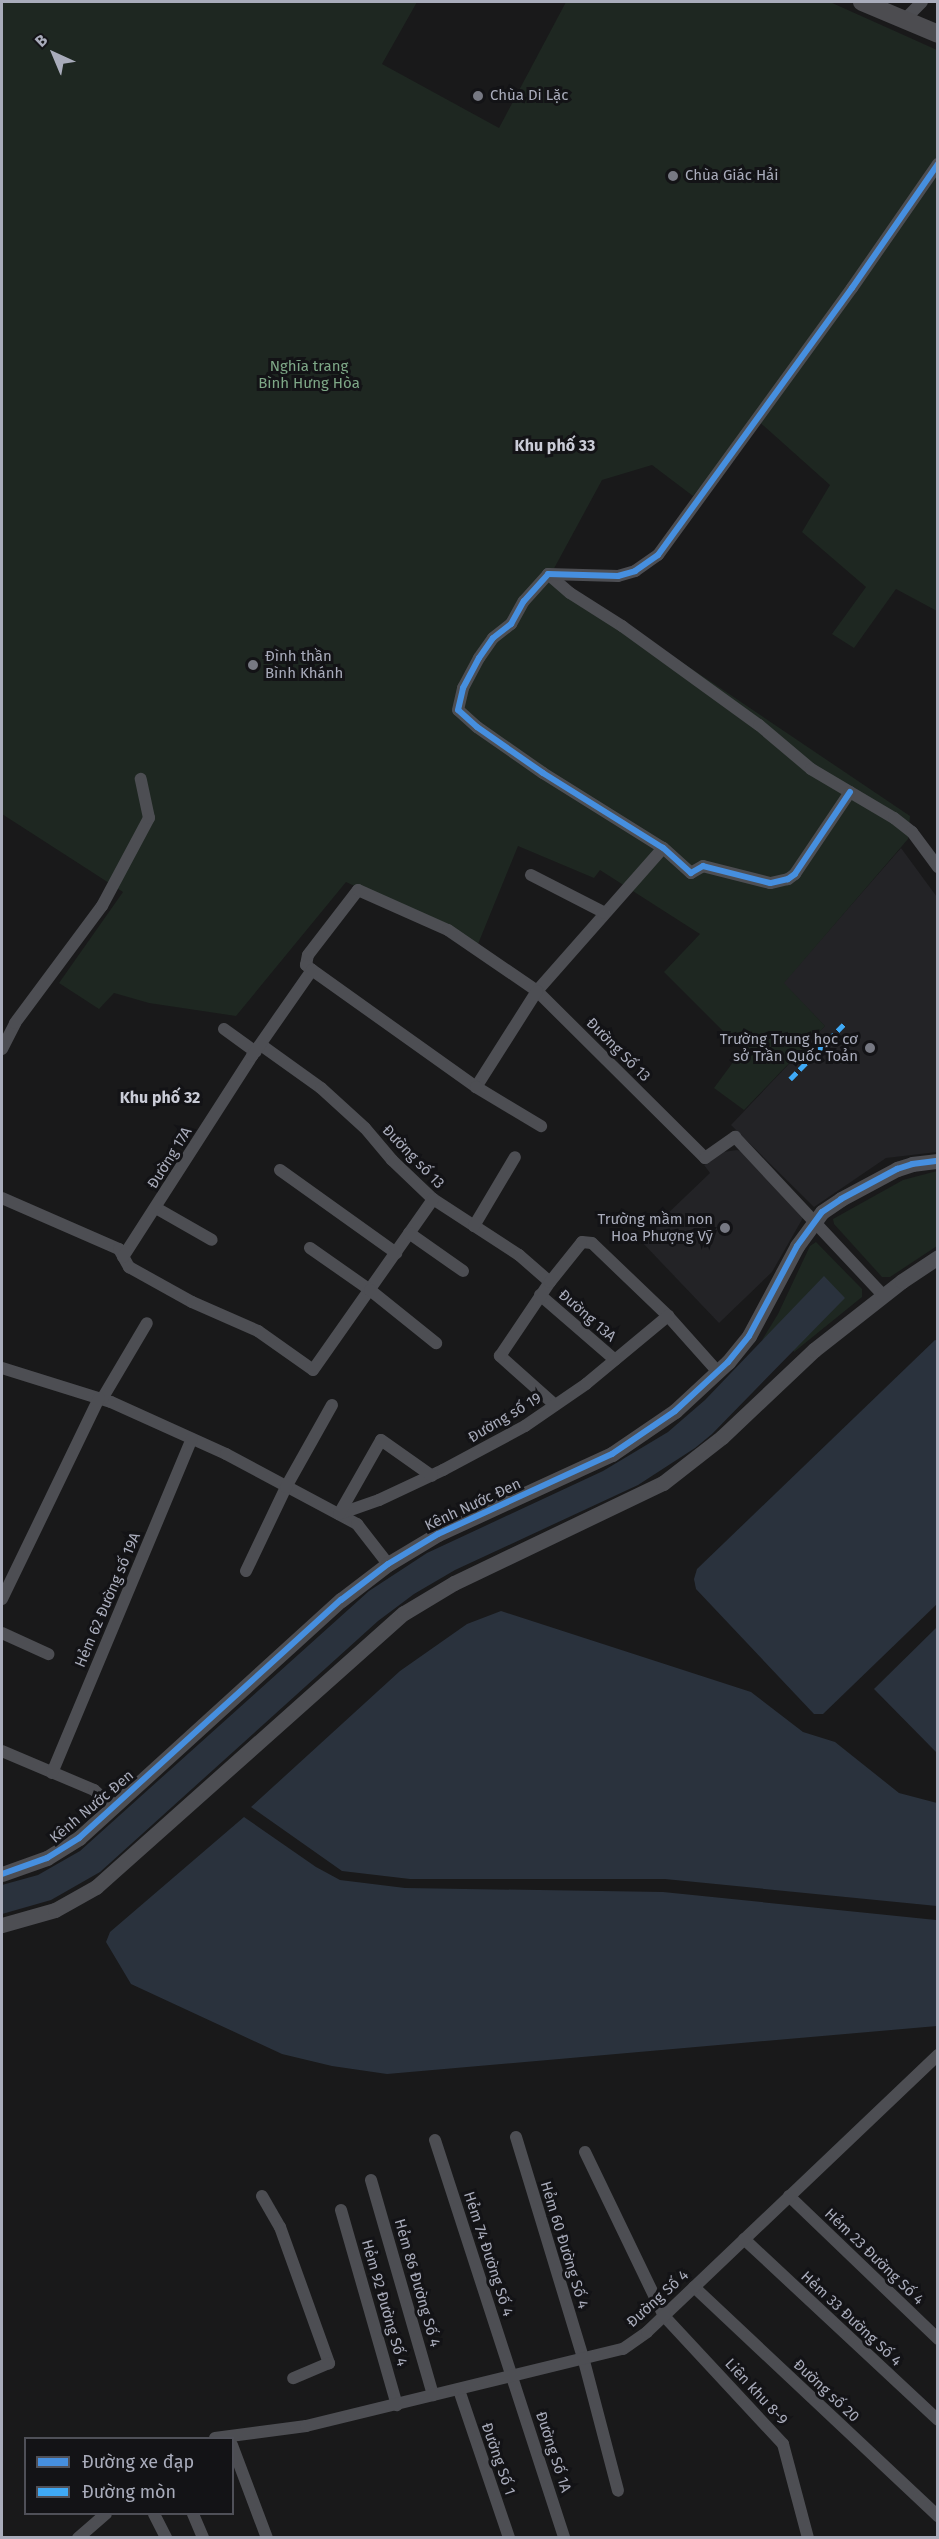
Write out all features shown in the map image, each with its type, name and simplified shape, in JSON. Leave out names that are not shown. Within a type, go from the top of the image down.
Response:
[{"type":"main road","points":[[862,2],[938,34]]},
{"type":"street","points":[[905,19],[922,2]]},
{"type":"street","points":[[548,574],[618,576],[635,570],[658,555],[852,288],[938,164]]},
{"type":"street","points":[[548,574],[570,593],[622,626],[759,725],[811,770],[894,818],[912,832],[938,867]]},
{"type":"street","points":[[548,574],[524,601],[511,624],[493,638],[463,688],[458,710],[477,728],[543,773],[663,848],[691,873],[703,866],[770,883],[781,881],[795,874],[850,792]]},
{"type":"street","points":[[2,1049],[15,1023],[102,906],[149,818],[141,779]]},
{"type":"street","points":[[476,1087],[537,990],[663,848]]},
{"type":"street","points":[[531,875],[605,913]]},
{"type":"street","points":[[537,990],[448,930],[358,890],[308,955],[306,965],[476,1087],[541,1125]]},
{"type":"street","name":"Đường 17A","points":[[123,1257],[312,970]]},
{"type":"street","name":"Đường Số 13","points":[[537,990],[705,1158],[735,1137],[814,1220]]},
{"type":"street","name":"Đường số 13","points":[[224,1029],[259,1048],[321,1088],[365,1128],[392,1160],[433,1199],[519,1255],[550,1282]]},
{"type":"street","points":[[474,1226],[515,1157]]},
{"type":"street","name":"Kênh Nước Đen","points":[[2,1874],[57,1853],[113,1807],[341,1600],[388,1564],[438,1534],[626,1446],[675,1412],[740,1349],[759,1321],[797,1245],[814,1220],[836,1202],[897,1169],[912,1164],[938,1161]]},
{"type":"street","points":[[280,1170],[396,1253]]},
{"type":"street","points":[[2,1198],[119,1249],[129,1267],[192,1302],[258,1331],[313,1370],[433,1199]]},
{"type":"street","points":[[156,1208],[212,1240]]},
{"type":"street","points":[[814,1220],[883,1295]]},
{"type":"street","points":[[409,1233],[463,1271]]},
{"type":"street","name":"Đường 13A","points":[[555,1405],[500,1356],[540,1295],[582,1242],[592,1243],[668,1316]]},
{"type":"street","points":[[310,1248],[370,1290],[436,1343]]},
{"type":"street","points":[[2,1925],[55,1910],[104,1881],[390,1624],[418,1603],[463,1578],[635,1498],[670,1478],[722,1437],[814,1350],[883,1295],[938,1257]]},
{"type":"street","name":"Đường 13A","points":[[540,1295],[615,1360]]},
{"type":"street","points":[[668,1316],[718,1372]]},
{"type":"street","name":"Đường số 19","points":[[339,1514],[379,1500],[432,1476],[525,1426],[615,1360],[668,1316]]},
{"type":"street","points":[[2,1599],[101,1399],[147,1323]]},
{"type":"street","points":[[2,1368],[101,1399],[192,1439],[357,1524],[388,1564]]},
{"type":"street","points":[[246,1571],[286,1487],[332,1405]]},
{"type":"street","name":"Hẻm 62 Đường số 19A","points":[[52,1773],[192,1439]]},
{"type":"street","points":[[339,1514],[381,1440],[432,1476]]},
{"type":"street","points":[[2,1633],[48,1654]]},
{"type":"street","points":[[2,1751],[94,1790],[113,1807]]},
{"type":"street","name":"Đường Số 4","points":[[234,2439],[306,2426],[584,2361],[623,2349],[664,2316],[938,2055]]},
{"type":"street","name":"Hẻm 60 Đường Số 4","points":[[516,2138],[584,2361],[618,2491]]},
{"type":"street","name":"Hẻm 74 Đường Số 4","points":[[435,2140],[513,2376]]},
{"type":"street","name":"Liên khu 8-9","points":[[585,2152],[664,2316],[783,2444],[808,2538]]},
{"type":"street","name":"Hẻm 86 Đường Số 4","points":[[371,2180],[433,2395]]},
{"type":"street","points":[[262,2196],[280,2227],[329,2363],[293,2378]]},
{"type":"street","name":"Hẻm 23 Đường Số 4","points":[[789,2196],[938,2339]]},
{"type":"street","name":"Hẻm 92 Đường Số 4","points":[[341,2210],[397,2404]]},
{"type":"street","name":"Hẻm 33 Đường Số 4","points":[[744,2239],[938,2421]]},
{"type":"street","name":"Đường số 20","points":[[694,2287],[938,2516]]},
{"type":"street","name":"Đường Số 1A","points":[[513,2376],[564,2538]]},
{"type":"street","name":"Đường Số 1","points":[[459,2390],[509,2538]]},
{"type":"street","points":[[234,2448],[267,2538]]},
{"type":"street","points":[[78,2538],[105,2515]]},
{"type":"street","points":[[154,2515],[166,2538]]},
{"type":"street","points":[[193,2515],[203,2538]]},
{"type":"shaded area","name":"Trường Trung học cơ sở Trần Quốc Toản","points":[[901,848],[937,897],[937,1152],[886,1158],[814,1207],[731,1125],[825,1026],[783,983]]},
{"type":"shaded area","name":"Trường mầm non Hoa Phượng Vỹ","points":[[737,1150],[744,1152],[804,1216],[772,1272],[719,1323],[640,1240],[710,1173],[704,1165],[723,1152]]},
{"type":"green space","name":"Nghĩa trang Bình Hưng Hòa","points":[[2,2],[417,2],[382,64],[499,128],[566,2],[830,2],[937,50],[937,611],[896,589],[854,648],[832,634],[866,587],[802,532],[830,485],[756,419],[693,496],[652,465],[602,480],[551,574],[910,816],[908,839],[784,983],[825,1026],[744,1110],[714,1088],[742,1050],[664,972],[700,934],[600,870],[594,878],[518,846],[478,944],[346,882],[236,1016],[149,1003],[114,993],[99,1009],[59,983],[123,892],[2,814]]},
{"type":"green space","points":[[937,1171],[937,1246],[890,1277],[882,1277],[834,1224],[833,1219],[903,1180]]},
{"type":"green space","points":[[816,1242],[862,1289],[862,1297],[794,1352],[793,1350],[844,1298],[762,1340],[778,1314],[810,1246]]},
{"type":"water","points":[[824,1276],[845,1298],[712,1434],[695,1448],[638,1485],[455,1570],[414,1594],[378,1621],[100,1872],[51,1900],[2,1914],[2,1885],[38,1875],[80,1851],[369,1591],[427,1553],[603,1471],[668,1432],[705,1400]]},
{"type":"water","points":[[935,1340],[938,1341],[937,1604],[823,1714],[814,1714],[696,1589],[694,1579],[697,1569]]},
{"type":"water","points":[[501,1611],[751,1692],[803,1732],[835,1742],[899,1793],[937,1803],[937,1906],[665,1879],[410,1879],[342,1871],[251,1807],[400,1671],[467,1624]]},
{"type":"water","points":[[937,1627],[938,1752],[937,1753],[874,1689]]},
{"type":"water","points":[[244,1817],[316,1867],[340,1880],[405,1888],[663,1892],[936,1920],[937,2026],[387,2074],[332,2066],[282,2054],[131,1984],[106,1942],[110,1932]]},
{"type":"marked path","points":[[790,1079],[845,1023]]},
{"type":"cycle path","points":[[850,792],[795,874],[788,879],[770,883],[703,866],[691,873],[663,848],[543,773],[477,727],[458,710],[463,688],[479,658],[493,638],[511,624],[524,601],[548,574],[618,576],[635,571],[658,555],[852,288],[938,164]]},
{"type":"cycle path","points":[[2,1874],[47,1858],[79,1838],[341,1600],[388,1564],[438,1534],[612,1454],[675,1411],[728,1362],[749,1336],[797,1246],[822,1212],[841,1199],[897,1169],[912,1164],[938,1161]]},
{"type":"place","name":"Chùa Di Lặc","points":[[478,96]]},
{"type":"place","name":"Chùa Giác Hải","points":[[673,176]]},
{"type":"place","name":"Đình thần Bình Khánh","points":[[253,665]]},
{"type":"place","name":"Trường Trung học cơ sở Trần Quốc Toản","points":[[870,1048]]},
{"type":"place","name":"Trường mầm non Hoa Phượng Vỹ","points":[[725,1228]]},
{"type":"district","name":"Khu phố 33","points":[[555,446]]},
{"type":"district","name":"Khu phố 32","points":[[160,1098]]}]
